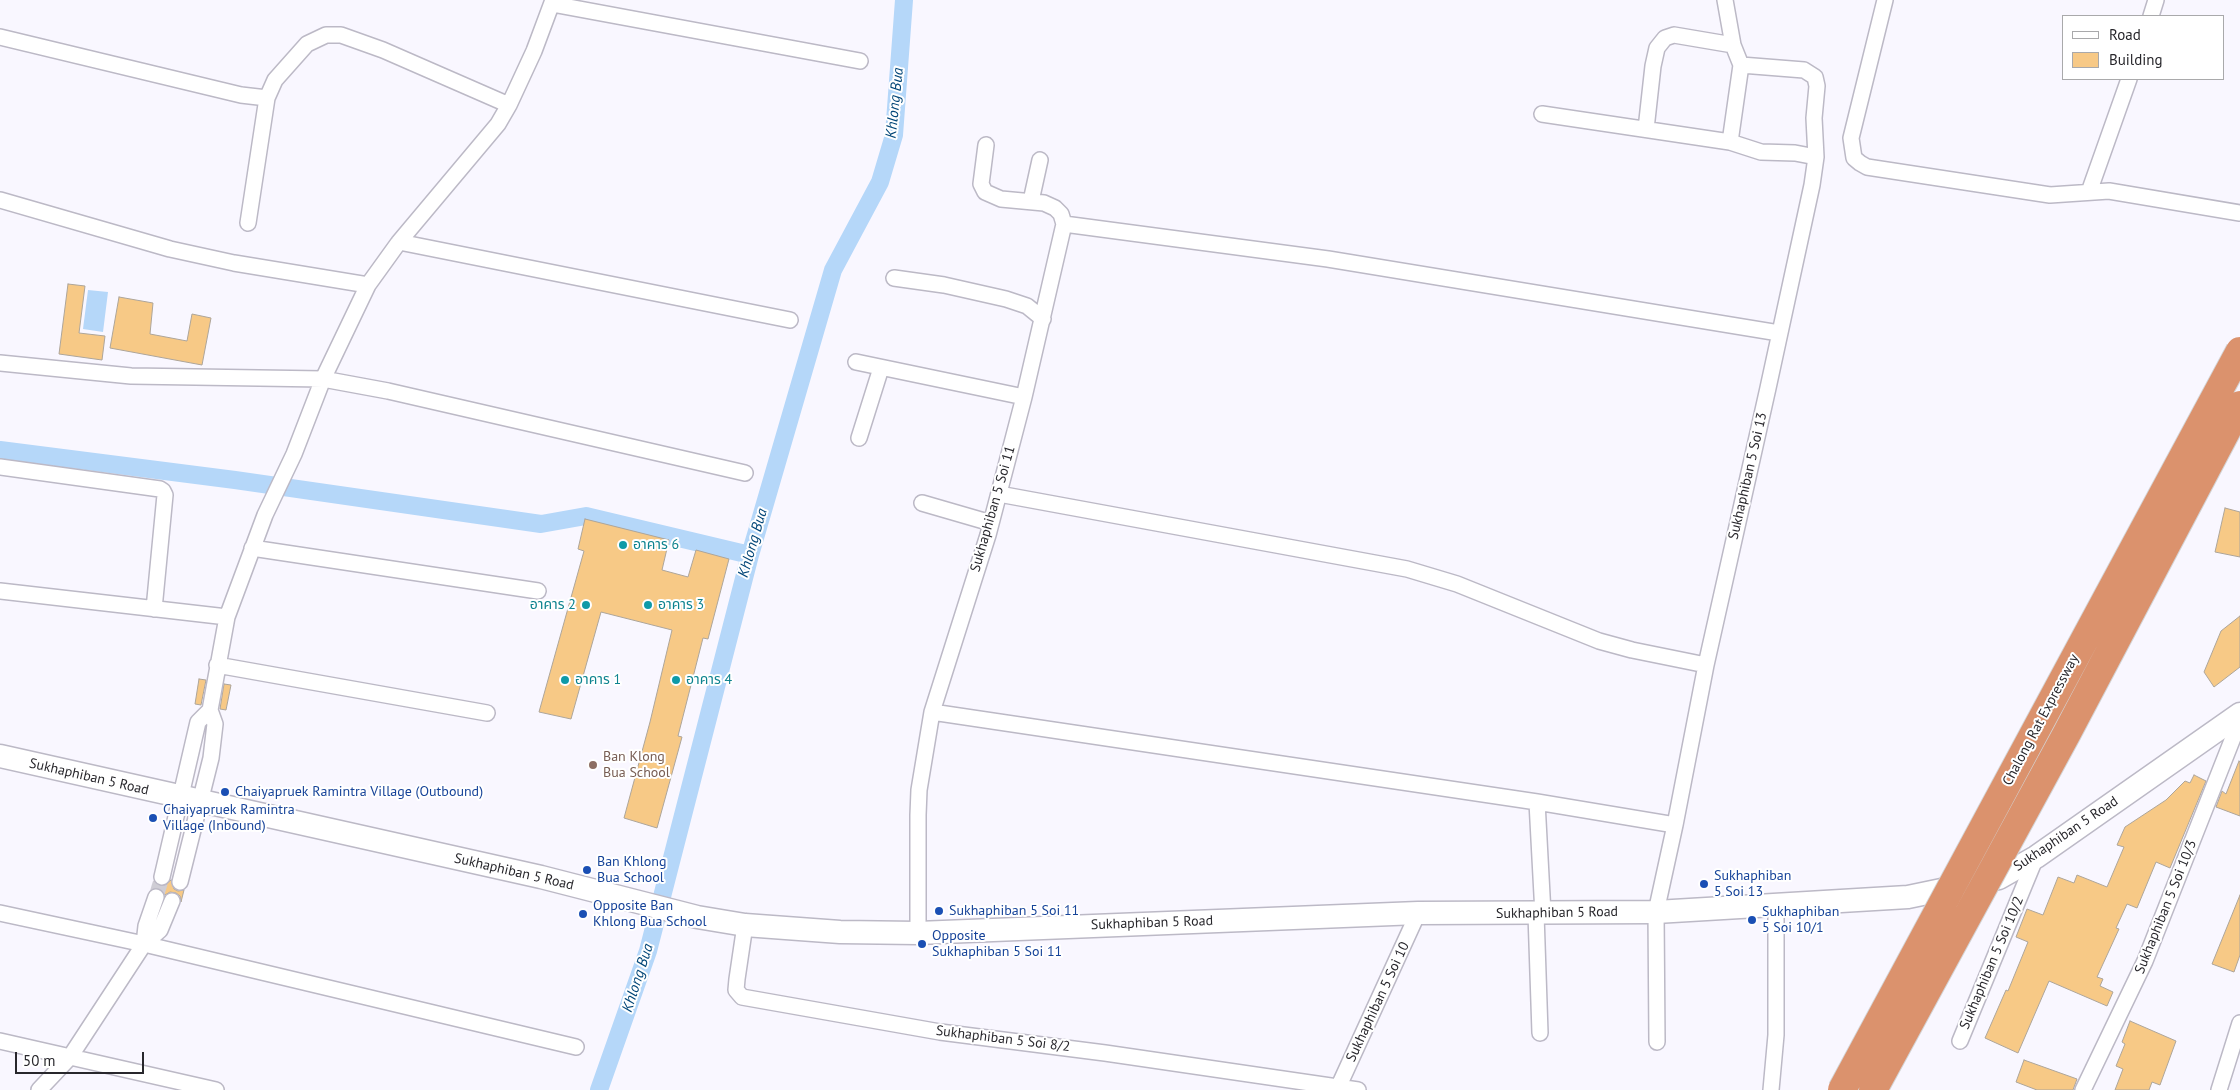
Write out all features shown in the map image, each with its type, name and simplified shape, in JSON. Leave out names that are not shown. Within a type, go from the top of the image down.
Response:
[{"type":"highway","name":"Chalong Rat Expressway","points":[[1842,1090],[2240,350]]},
{"type":"highway","name":"Chalong Rat Expressway","points":[[1873,1090],[2068,734],[2240,405]]},
{"type":"street","points":[[1725,0],[1733,45],[1741,65],[1730,142]]},
{"type":"street","points":[[1885,0],[1851,138],[1854,158],[1867,167],[2050,195],[2110,191],[2240,212]]},
{"type":"street","points":[[2151,15],[2156,0]]},
{"type":"street","points":[[180,882],[198,722],[210,710],[227,617],[265,515],[294,454],[323,379],[368,285],[398,242],[498,124],[509,105],[552,2],[860,61]]},
{"type":"street","points":[[248,223],[267,98],[275,80],[307,44],[326,35],[340,35],[384,50],[509,105]]},
{"type":"street","points":[[1646,129],[1653,66],[1657,48],[1665,38],[1674,35],[1733,45]]},
{"type":"street","points":[[0,38],[241,95],[267,98]]},
{"type":"street","name":"Sukhaphiban 5 Soi 13","points":[[1657,1042],[1656,912],[1706,665],[1810,194],[1816,157],[1814,118],[1817,86],[1815,77],[1804,70],[1741,65]]},
{"type":"street","points":[[2089,192],[2129,80]]},
{"type":"street","points":[[1542,114],[1730,142],[1762,152],[1795,153],[1816,157]]},
{"type":"street","points":[[986,145],[981,184],[985,192],[1001,199],[1044,203],[1055,208],[1061,214],[1064,224],[1357,264],[1779,333]]},
{"type":"street","points":[[1031,201],[1040,160]]},
{"type":"street","points":[[0,200],[170,249],[234,263],[368,285]]},
{"type":"street","name":"Sukhaphiban 5 Soi 11","points":[[918,933],[919,790],[932,712],[999,494],[1043,319],[1064,224]]},
{"type":"street","points":[[398,242],[790,320]]},
{"type":"street","points":[[894,278],[944,285],[1006,299],[1027,306],[1043,319]]},
{"type":"street","points":[[856,362],[1024,397]]},
{"type":"street","points":[[0,363],[131,376],[323,379],[398,393],[744,473]]},
{"type":"street","points":[[859,438],[881,368]]},
{"type":"street","points":[[0,468],[164,491],[154,609]]},
{"type":"street","points":[[999,494],[1407,569],[1457,584],[1600,641],[1632,650],[1706,665]]},
{"type":"street","points":[[922,504],[991,523]]},
{"type":"street","points":[[252,548],[538,591]]},
{"type":"street","points":[[0,591],[227,617]]},
{"type":"street","points":[[217,665],[488,713]]},
{"type":"street","points":[[932,712],[1537,802],[1675,825]]},
{"type":"street","name":"Sukhaphiban 5 Road","points":[[0,756],[189,800],[541,877],[697,917],[745,925],[840,932],[918,933],[1418,914],[1656,912],[1908,897],[1999,878],[2036,857],[2240,714]]},
{"type":"street","name":"Sukhaphiban 5 Soi 10/3","points":[[2083,1090],[2145,961],[2240,720]]},
{"type":"street","points":[[162,877],[189,800]]},
{"type":"street","points":[[1537,802],[1540,914],[1540,1033]]},
{"type":"street","name":"Sukhaphiban 5 Soi 10/2","points":[[1960,1041],[2036,857]]},
{"type":"street","points":[[144,944],[146,926],[156,897]]},
{"type":"street","points":[[38,1090],[70,1057],[144,944],[160,930],[172,901]]},
{"type":"street","points":[[1772,1090],[1776,1035],[1776,905]]},
{"type":"street","points":[[0,913],[144,944],[576,1047]]},
{"type":"street","name":"Sukhaphiban 5 Soi 10","points":[[1338,1089],[1418,914]]},
{"type":"street","name":"Sukhaphiban 5 Soi 8/2","points":[[745,925],[736,978],[736,990],[742,998],[940,1032],[1105,1053],[1338,1089]]},
{"type":"street","points":[[2219,1090],[2234,1069],[2240,1023]]},
{"type":"street","points":[[0,1041],[216,1090]]},
{"type":"street","points":[[1338,1089],[1358,1090]]},
{"type":"water","points":[[88,290],[108,292],[103,332],[83,329]]},
{"type":"building","points":[[68,284],[85,286],[79,333],[105,336],[102,360],[59,354]]},
{"type":"building","points":[[119,297],[153,303],[150,334],[187,341],[192,314],[211,318],[202,365],[110,348]]},
{"type":"building","points":[[2225,508],[2240,512],[2240,557],[2215,552]]},
{"type":"building","points":[[585,519],[669,540],[662,570],[688,577],[696,550],[729,559],[708,639],[703,638],[678,736],[682,737],[657,828],[624,818],[672,630],[601,612],[571,719],[539,712],[584,551],[578,549]]},
{"type":"building","points":[[2240,616],[2240,667],[2214,687],[2204,672],[2221,631]]},
{"type":"building","points":[[199,679],[206,680],[201,705],[195,704]]},
{"type":"building","points":[[224,684],[231,685],[226,710],[220,709]]},
{"type":"building","points":[[2239,761],[2240,816],[2216,807],[2222,791],[2226,794]]},
{"type":"building","points":[[2194,775],[2206,781],[2170,868],[2156,862],[2137,908],[2127,904],[2116,928],[2119,929],[2097,977],[2103,979],[2100,986],[2113,992],[2107,1006],[2049,981],[2018,1053],[1985,1038],[2006,990],[2008,991],[2028,942],[2016,937],[2027,909],[2043,915],[2058,877],[2074,883],[2077,875],[2107,887],[2124,847],[2117,845],[2125,827],[2166,800],[2185,781],[2190,783]]},
{"type":"building","points":[[171,880],[174,889],[178,891],[184,890],[181,902],[180,896],[176,893],[170,892],[165,895],[160,888],[154,888],[155,883],[164,886]]},
{"type":"building","points":[[2240,895],[2240,955],[2234,972],[2212,964]]},
{"type":"building","points":[[2130,1021],[2176,1041],[2160,1085],[2152,1082],[2149,1090],[2115,1090],[2123,1069],[2116,1066],[2125,1044],[2122,1042]]},
{"type":"building","points":[[2024,1060],[2077,1079],[2073,1090],[2037,1090],[2016,1082]]},
{"type":"waterway","name":"Khlong Bua","points":[[599,1090],[648,951],[750,555],[833,270],[880,182],[894,135],[904,0]]},
{"type":"waterway","points":[[0,450],[235,480],[541,524],[586,516],[750,555]]},
{"type":"tunnel","points":[[156,897],[162,877]]},
{"type":"place","name":"อาคาร 6","points":[[623,545]]},
{"type":"place","name":"อาคาร 2","points":[[586,605]]},
{"type":"place","name":"อาคาร 3","points":[[648,605]]},
{"type":"place","name":"อาคาร 1","points":[[565,680]]},
{"type":"place","name":"อาคาร 4","points":[[676,680]]},
{"type":"place","name":"Ban Klong Bua School","points":[[593,765]]},
{"type":"place","name":"Chaiyapruek Ramintra Village (Outbound)","points":[[225,792]]},
{"type":"place","name":"Chaiyapruek Ramintra Village (Inbound)","points":[[153,818]]},
{"type":"place","name":"Ban Khlong Bua School","points":[[587,870]]},
{"type":"place","name":"Sukhaphiban 5 Soi 13","points":[[1704,884]]},
{"type":"place","name":"Sukhaphiban 5 Soi 11","points":[[939,911]]},
{"type":"place","name":"Opposite Ban Khlong Bua School","points":[[583,914]]},
{"type":"place","name":"Sukhaphiban 5 Soi 10/1","points":[[1752,920]]},
{"type":"place","name":"Opposite Sukhaphiban 5 Soi 11","points":[[922,944]]}]
